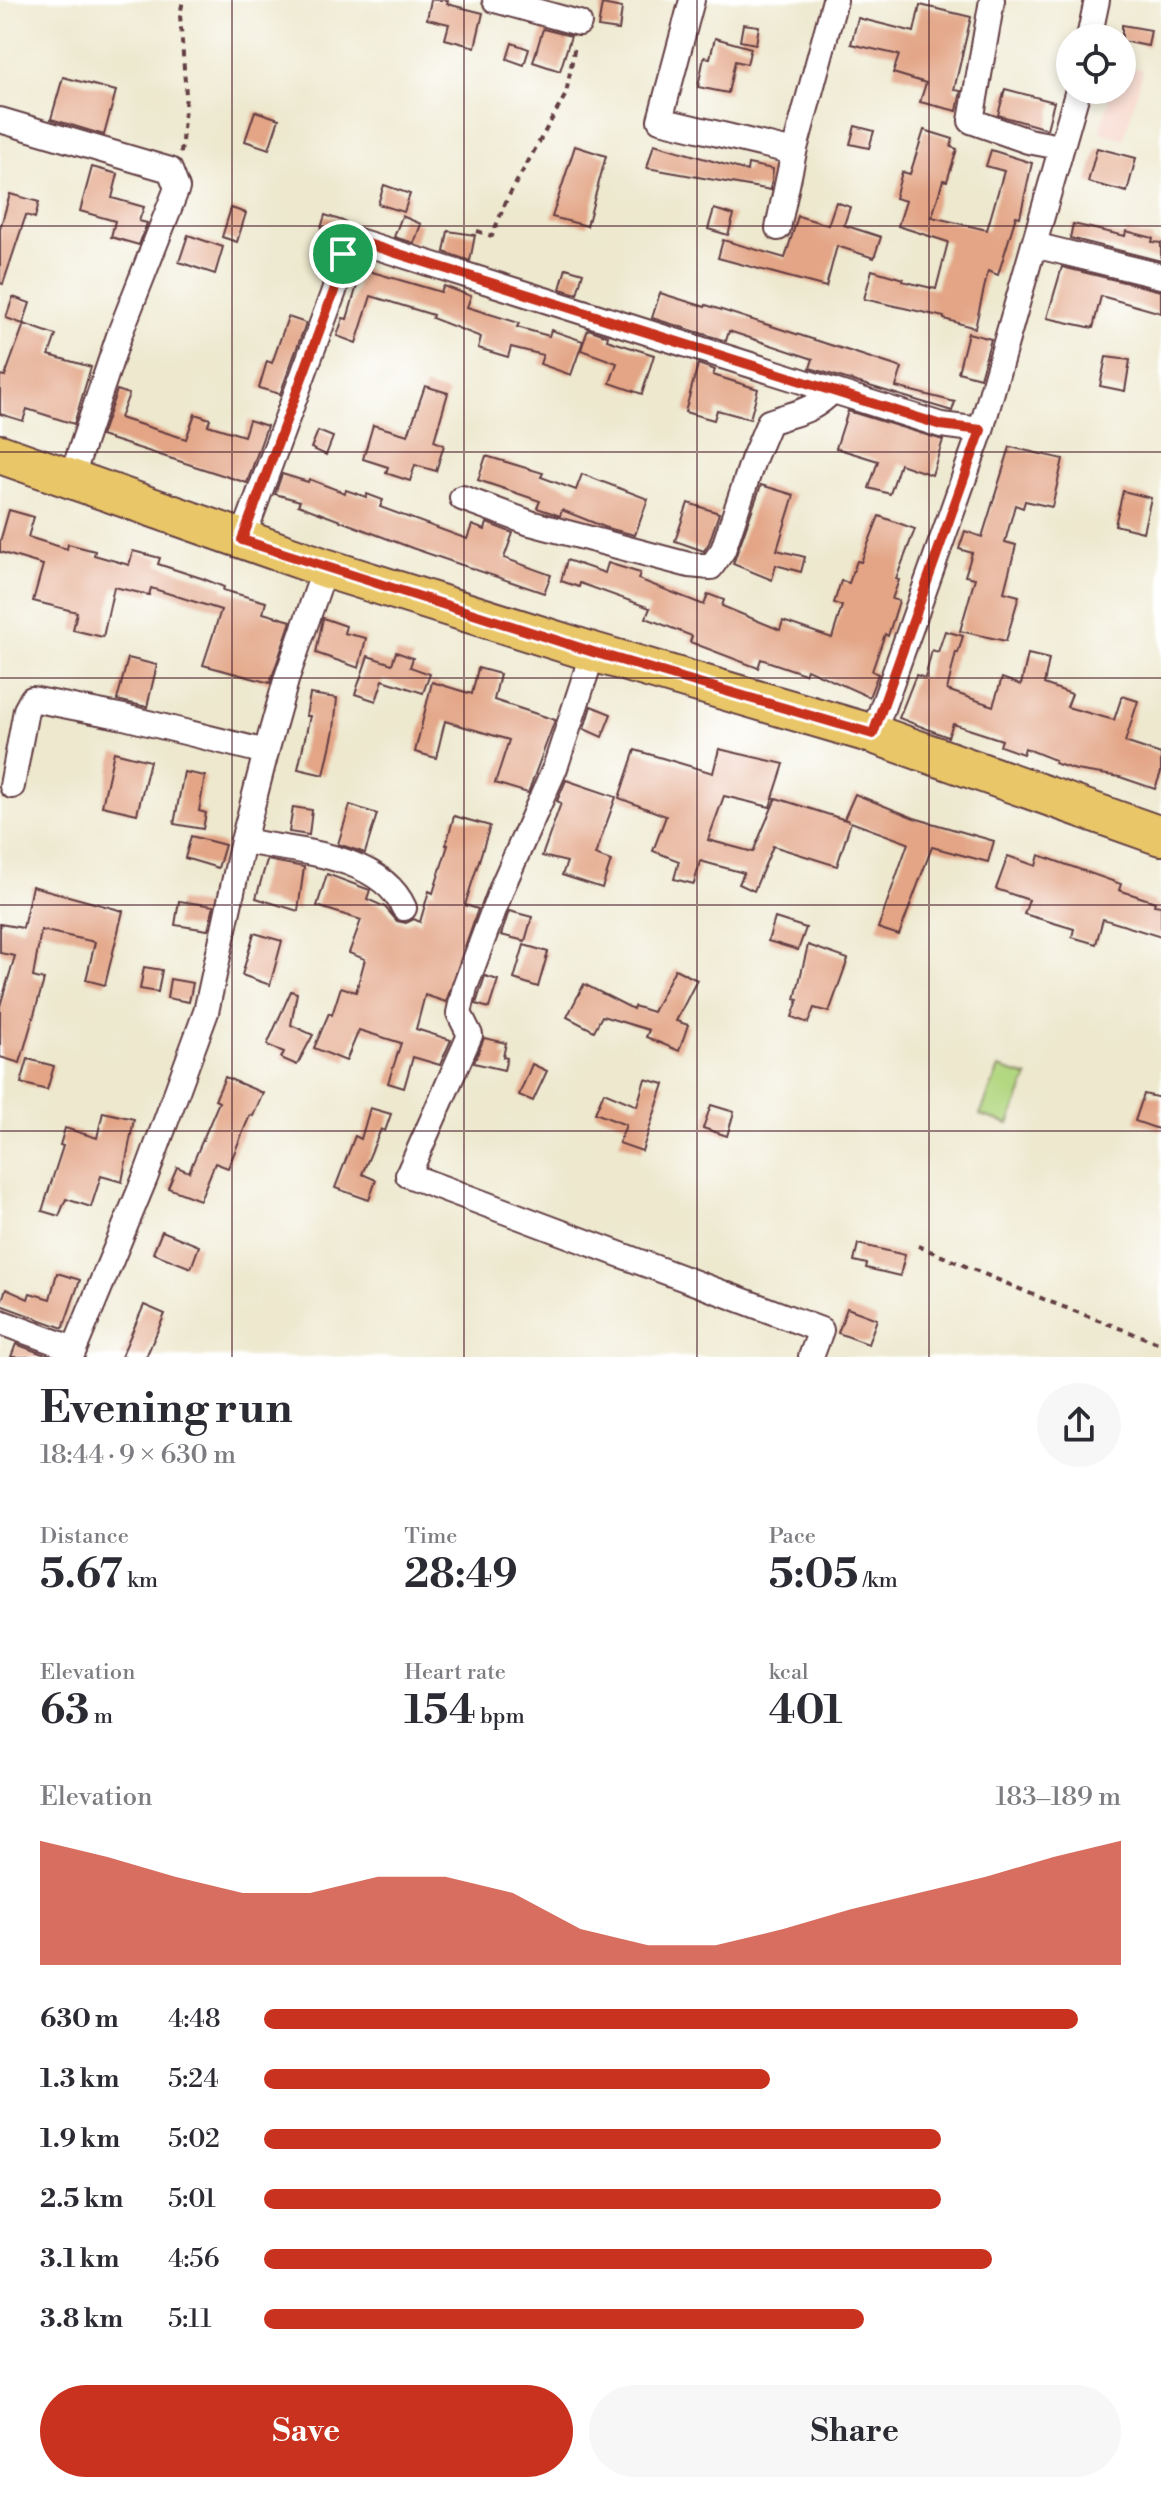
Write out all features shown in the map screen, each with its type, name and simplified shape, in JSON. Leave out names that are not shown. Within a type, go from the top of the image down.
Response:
[{"type":"main road","points":[[0,454],[325,568],[593,652],[873,734],[1161,836]]},
{"type":"street","points":[[495,0],[579,23]]},
{"type":"street","points":[[692,0],[660,120],[794,152]]},
{"type":"street","points":[[778,228],[794,152],[835,0]]},
{"type":"street","points":[[992,0],[971,121],[1028,141],[1060,147]]},
{"type":"street","points":[[1092,24],[1097,0]]},
{"type":"street","points":[[873,734],[981,430],[1074,104]]},
{"type":"street","points":[[0,120],[170,170],[177,188],[120,333],[71,479]]},
{"type":"street","points":[[242,540],[334,291],[343,254],[355,240],[941,425],[981,430]]},
{"type":"street","points":[[1034,245],[1161,276]]},
{"type":"street","points":[[462,498],[530,523],[689,565],[711,567],[723,550],[769,422],[799,415],[821,403],[832,391]]},
{"type":"street","points":[[0,1322],[72,1353],[145,1178],[206,1012],[266,752],[287,677],[325,568]]},
{"type":"street","points":[[593,652],[555,768],[503,885],[465,987],[459,1013],[470,1035],[408,1175],[821,1330],[811,1357]]},
{"type":"street","points":[[12,786],[26,710],[32,699],[124,717],[266,752]]},
{"type":"street","points":[[243,841],[327,856],[367,871],[385,882],[404,908]]},
{"type":"path","points":[[177,188],[186,95],[180,15],[183,0]]},
{"type":"path","points":[[477,231],[492,236],[507,199],[566,94],[579,23]]},
{"type":"path","points":[[918,1246],[1161,1344]]},
{"type":"shaded area","points":[[1136,68],[1143,70],[1136,95]]},
{"type":"shaded area","points":[[1107,104],[1134,104],[1124,139],[1100,132]]},
{"type":"green space","points":[[999,1068],[1028,1077],[1009,1124],[980,1115]]},
{"type":"building","points":[[431,0],[448,0],[447,4],[483,13],[475,47],[445,39],[449,24],[427,19]]},
{"type":"building","points":[[602,4],[622,8],[619,30],[598,27]]},
{"type":"building","points":[[920,5],[971,17],[954,90],[961,91],[957,111],[920,102],[926,83],[893,73],[899,55],[851,44],[858,18],[914,32]]},
{"type":"building","points":[[743,24],[759,26],[756,44],[740,41]]},
{"type":"building","points":[[1136,27],[1151,30],[1148,46],[1136,44]]},
{"type":"building","points":[[543,29],[571,36],[560,71],[533,62]]},
{"type":"building","points":[[715,38],[751,48],[747,64],[735,61],[728,93],[698,87],[704,57],[710,58]]},
{"type":"building","points":[[512,43],[529,49],[524,65],[507,59]]},
{"type":"building","points":[[63,77],[116,91],[104,135],[51,119]]},
{"type":"building","points":[[1005,89],[1054,102],[1047,129],[998,115]]},
{"type":"building","points":[[255,111],[279,119],[269,149],[245,141]]},
{"type":"building","points":[[855,126],[874,131],[869,148],[850,144]]},
{"type":"building","points":[[924,130],[953,139],[951,147],[957,149],[947,181],[943,180],[932,217],[987,230],[1004,171],[986,166],[991,150],[1032,163],[1020,217],[1016,216],[998,275],[988,271],[975,328],[944,317],[864,299],[872,270],[936,289],[948,242],[898,226],[906,201],[895,198],[902,172],[910,174]]},
{"type":"building","points":[[654,144],[747,171],[748,164],[773,169],[771,190],[647,168]]},
{"type":"building","points":[[575,146],[606,156],[587,226],[552,217]]},
{"type":"building","points":[[1097,148],[1136,158],[1127,192],[1088,182]]},
{"type":"building","points":[[92,167],[118,174],[112,198],[144,207],[139,221],[147,223],[139,245],[111,237],[115,221],[80,211]]},
{"type":"building","points":[[384,185],[410,194],[404,212],[378,204]]},
{"type":"building","points":[[10,194],[39,202],[35,218],[26,215],[3,284],[0,283],[0,229]]},
{"type":"building","points":[[836,202],[850,207],[844,225],[881,237],[874,258],[837,246],[826,287],[718,258],[723,240],[785,258],[798,216],[828,225]]},
{"type":"building","points":[[231,208],[246,213],[237,242],[222,237]]},
{"type":"building","points":[[714,209],[734,215],[728,235],[708,229]]},
{"type":"building","points":[[325,215],[346,222],[336,239],[319,235]]},
{"type":"building","points":[[402,216],[421,224],[414,243],[394,237]]},
{"type":"building","points":[[1073,224],[1125,236],[1126,231],[1153,238],[1152,242],[1161,243],[1161,261],[1070,238]]},
{"type":"building","points":[[448,231],[475,235],[470,261],[444,252]]},
{"type":"building","points":[[188,235],[223,247],[215,274],[179,262]]},
{"type":"building","points":[[1062,267],[1161,291],[1161,313],[1101,296],[1093,328],[1047,318]]},
{"type":"building","points":[[566,268],[583,273],[577,294],[560,289]]},
{"type":"building","points":[[362,269],[441,292],[444,286],[471,296],[467,307],[519,323],[517,327],[549,336],[551,330],[583,341],[571,375],[540,364],[543,355],[511,347],[508,357],[478,348],[481,337],[432,318],[433,315],[371,296],[356,343],[337,336],[343,318],[347,319]]},
{"type":"building","points":[[660,293],[902,368],[896,387],[955,402],[952,411],[810,368],[813,359],[729,331],[726,341],[652,318]]},
{"type":"building","points":[[13,297],[30,303],[23,324],[6,318]]},
{"type":"building","points":[[288,317],[306,323],[280,394],[259,388],[267,361],[272,363]]},
{"type":"building","points":[[24,324],[56,335],[49,355],[91,367],[74,424],[27,409],[23,421],[0,414],[0,375],[5,376]]},
{"type":"building","points":[[588,329],[608,336],[607,340],[654,355],[642,394],[610,383],[617,363],[581,350]]},
{"type":"building","points":[[968,333],[991,339],[980,378],[958,372]]},
{"type":"building","points":[[1106,357],[1130,360],[1125,391],[1100,386]]},
{"type":"building","points":[[698,364],[715,370],[713,375],[758,389],[750,419],[717,410],[714,420],[685,412]]},
{"type":"building","points":[[425,386],[448,393],[434,441],[444,445],[436,471],[415,465],[410,481],[386,473],[388,467],[363,459],[373,425],[408,435]]},
{"type":"building","points":[[117,390],[129,394],[120,418],[186,439],[195,414],[210,419],[208,425],[244,436],[249,420],[267,426],[247,483],[101,436]]},
{"type":"building","points":[[848,411],[943,440],[932,475],[900,464],[890,494],[869,488],[878,461],[836,448]]},
{"type":"building","points":[[318,431],[333,437],[326,455],[311,448]]},
{"type":"building","points":[[1010,447],[1063,459],[1052,507],[1025,501],[1023,508],[1015,505],[1005,542],[1016,545],[1004,592],[1019,596],[1006,641],[960,631],[975,578],[965,576],[972,553],[959,549],[965,531],[982,537]]},
{"type":"building","points":[[486,456],[543,473],[541,477],[576,490],[582,474],[648,499],[635,535],[607,528],[562,510],[560,516],[537,508],[540,501],[478,480]]},
{"type":"building","points":[[282,474],[308,482],[309,479],[345,493],[346,490],[366,497],[367,494],[383,500],[380,507],[467,539],[472,525],[485,530],[487,523],[513,533],[504,558],[551,575],[544,593],[298,505],[300,501],[275,494]]},
{"type":"building","points":[[761,485],[794,495],[777,550],[805,557],[801,572],[776,565],[772,580],[733,564]]},
{"type":"building","points":[[1123,491],[1151,498],[1143,532],[1115,525]]},
{"type":"building","points":[[688,503],[719,513],[704,551],[675,541]]},
{"type":"building","points":[[9,510],[34,517],[28,537],[67,549],[68,544],[95,551],[94,555],[129,565],[133,551],[160,558],[158,564],[224,587],[223,590],[266,602],[263,613],[291,621],[270,683],[203,665],[221,610],[151,588],[149,595],[114,587],[103,637],[73,630],[77,612],[33,601],[43,565],[0,552]]},
{"type":"building","points":[[879,516],[915,529],[896,579],[899,580],[892,599],[899,601],[872,671],[878,674],[869,697],[807,669],[805,674],[761,659],[758,668],[690,642],[692,636],[646,618],[650,608],[580,583],[579,587],[561,581],[567,560],[605,573],[608,563],[640,573],[638,579],[704,605],[708,594],[724,600],[722,606],[780,630],[783,621],[832,638],[842,606],[834,603],[841,581],[849,583]]},
{"type":"building","points":[[323,618],[346,626],[344,633],[366,638],[359,668],[316,653]]},
{"type":"building","points":[[945,631],[963,636],[947,690],[993,706],[1002,678],[1021,685],[1028,654],[1049,659],[1044,684],[1072,694],[1067,707],[1114,720],[1122,696],[1138,701],[1125,742],[1161,754],[1161,772],[1155,789],[1120,777],[1076,770],[1025,748],[1023,754],[1000,746],[1002,740],[953,724],[948,737],[899,718],[916,675],[925,678],[932,650],[938,652]]},
{"type":"building","points":[[396,652],[413,658],[410,667],[430,674],[423,693],[383,680],[376,701],[355,694],[368,656],[392,664]]},
{"type":"building","points":[[128,658],[157,665],[147,707],[117,700]]},
{"type":"building","points":[[478,668],[500,674],[494,700],[555,720],[528,793],[495,783],[509,740],[445,721],[436,758],[415,752],[432,682],[472,694]]},
{"type":"building","points":[[310,694],[337,698],[324,775],[298,769],[310,716],[306,716]]},
{"type":"building","points":[[591,706],[611,714],[602,737],[584,729]]},
{"type":"building","points":[[719,749],[784,764],[770,807],[724,796],[708,840],[753,852],[776,798],[849,821],[844,819],[855,794],[914,818],[994,841],[988,862],[932,847],[899,935],[878,928],[908,843],[851,822],[837,866],[773,846],[754,891],[739,884],[744,873],[700,861],[694,884],[674,879],[679,861],[653,851],[666,816],[619,798],[635,750],[713,773]]},
{"type":"building","points":[[114,752],[150,761],[137,814],[102,806]]},
{"type":"building","points":[[184,772],[205,776],[199,811],[206,813],[203,829],[174,824]]},
{"type":"building","points":[[566,780],[616,797],[595,855],[611,861],[602,888],[562,875],[567,862],[542,856]]},
{"type":"building","points":[[350,805],[377,814],[365,853],[338,844]]},
{"type":"building","points":[[293,807],[312,810],[309,835],[289,832]]},
{"type":"building","points":[[454,816],[490,826],[465,905],[478,909],[446,1002],[425,995],[416,1029],[451,1040],[440,1065],[413,1057],[404,1088],[388,1083],[401,1043],[359,1030],[346,1061],[314,1048],[329,1013],[332,1015],[341,987],[356,992],[365,959],[349,953],[361,920],[317,906],[327,874],[370,890],[367,899],[385,907],[397,921],[406,923],[414,919],[420,922],[429,891],[433,893]]},
{"type":"building","points":[[191,836],[225,845],[218,868],[185,858]]},
{"type":"building","points":[[1039,855],[1121,884],[1119,890],[1161,906],[1161,937],[1103,919],[1096,944],[1072,937],[1074,929],[1024,914],[1029,900],[996,889],[1008,856],[1036,866]]},
{"type":"building","points":[[267,860],[304,867],[298,911],[256,898]]},
{"type":"building","points":[[32,886],[123,911],[105,985],[86,980],[95,942],[41,930],[33,977],[44,980],[20,1063],[0,1057],[0,1006],[15,956],[0,953],[0,924],[23,928]]},
{"type":"building","points":[[179,901],[214,906],[208,930],[175,925]]},
{"type":"building","points":[[509,911],[532,917],[525,941],[501,935]]},
{"type":"building","points":[[775,918],[806,928],[798,950],[768,941]]},
{"type":"building","points":[[254,933],[282,941],[270,985],[242,975]]},
{"type":"building","points":[[524,945],[548,952],[538,987],[514,979]]},
{"type":"building","points":[[808,945],[848,959],[829,1012],[814,1008],[808,1023],[792,1017]]},
{"type":"building","points":[[144,967],[162,970],[158,992],[140,989]]},
{"type":"building","points":[[675,969],[697,980],[676,1021],[688,1025],[679,1051],[646,1037],[649,1030],[602,1016],[594,1031],[567,1017],[584,984],[633,1009],[634,1006],[653,1012]]},
{"type":"building","points":[[485,976],[498,980],[489,1008],[476,1004]]},
{"type":"building","points":[[170,979],[193,983],[189,1002],[167,998]]},
{"type":"building","points":[[291,991],[297,993],[291,1025],[313,1035],[297,1065],[281,1058],[284,1052],[267,1045]]},
{"type":"building","points":[[484,1038],[506,1043],[504,1070],[474,1063]]},
{"type":"building","points":[[28,1059],[54,1066],[47,1090],[21,1083]]},
{"type":"building","points":[[532,1064],[547,1071],[533,1101],[519,1095]]},
{"type":"building","points":[[225,1077],[263,1093],[253,1116],[250,1115],[228,1168],[215,1163],[200,1200],[168,1188],[177,1167],[189,1172],[219,1102],[215,1100]]},
{"type":"building","points":[[645,1079],[664,1084],[642,1151],[619,1143],[626,1125],[595,1113],[604,1092],[637,1106]]},
{"type":"building","points":[[1144,1094],[1161,1098],[1161,1130],[1135,1121]]},
{"type":"building","points":[[711,1105],[734,1112],[727,1136],[703,1128]]},
{"type":"building","points":[[370,1108],[391,1114],[385,1131],[381,1129],[362,1174],[376,1180],[369,1200],[335,1188],[355,1136],[361,1139]]},
{"type":"building","points":[[103,1112],[134,1119],[122,1182],[101,1176],[91,1207],[66,1199],[59,1216],[42,1211],[63,1146],[60,1145],[65,1128],[97,1138]]},
{"type":"building","points":[[162,1231],[199,1246],[191,1268],[153,1253]]},
{"type":"building","points":[[858,1244],[905,1255],[900,1276],[866,1268],[867,1264],[854,1261]]},
{"type":"building","points":[[57,1273],[80,1280],[63,1328],[0,1305],[6,1289],[28,1299],[30,1293],[50,1299]]},
{"type":"building","points":[[144,1305],[165,1314],[146,1357],[121,1357]]},
{"type":"building","points":[[847,1308],[877,1319],[868,1344],[838,1333]]},
{"type":"building","points":[[16,1344],[48,1356],[48,1357],[11,1357]]},
{"type":"route","points":[[355,240],[941,425],[981,430],[873,734],[593,652],[242,540],[334,291],[343,254],[355,240]]}]
